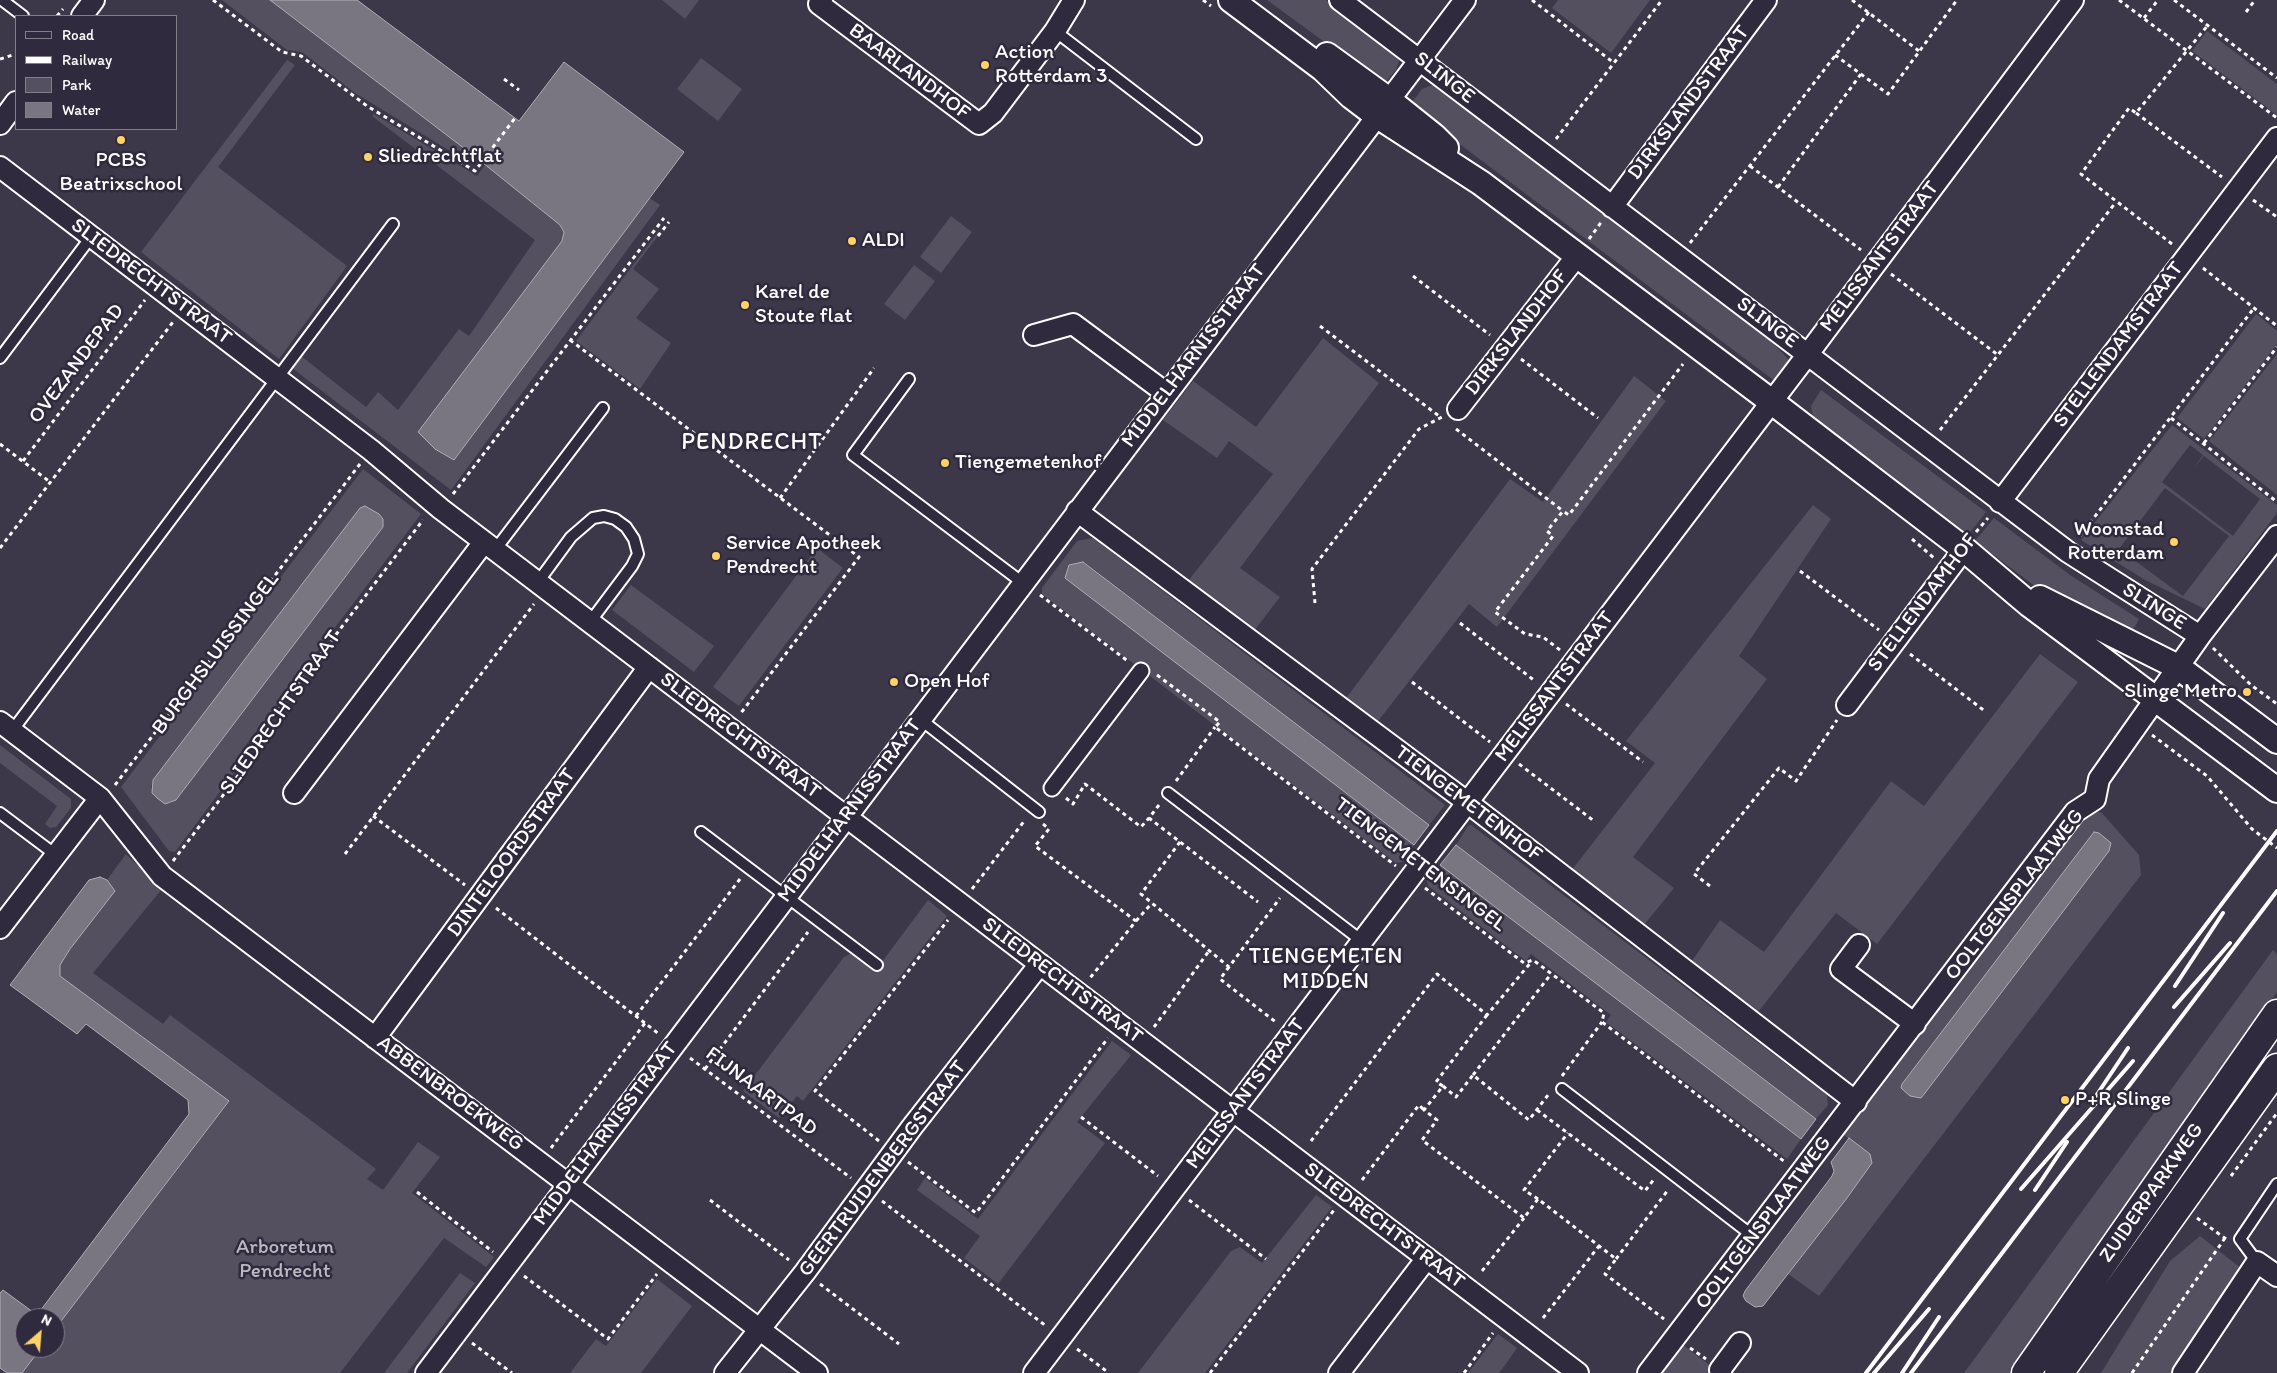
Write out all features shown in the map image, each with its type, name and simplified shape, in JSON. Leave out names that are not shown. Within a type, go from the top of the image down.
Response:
[{"type":"main road","name":"ZUIDERPARKWEG","points":[[2026,1373],[2277,1014]]},
{"type":"main road","name":"ZUIDERPARKWEG","points":[[2059,1373],[2277,1068]]},
{"type":"street","points":[[83,15],[94,0]]},
{"type":"street","name":"BAARLANDHOF","points":[[822,0],[819,4],[979,124],[993,113],[1055,31],[1069,2]]},
{"type":"street","name":"SLINGE","points":[[1231,0],[1323,69],[1351,96],[1382,107]]},
{"type":"street","name":"SLINGE","points":[[1252,0],[1382,107],[1964,549],[2030,605],[2277,790]]},
{"type":"street","name":"SLINGE","points":[[1340,0],[1808,354],[2000,502],[2068,552],[2200,636],[2178,666]]},
{"type":"street","name":"MIDDELHARNISSTRAAT","points":[[426,1373],[1382,107],[1465,0]]},
{"type":"street","name":"DIRKSLANDSTRAAT","points":[[1612,207],[1766,0]]},
{"type":"street","name":"MELISSANTSTRAAT","points":[[1034,1373],[1772,402],[2073,0]]},
{"type":"street","points":[[0,124],[15,103]]},
{"type":"street","name":"STELLENDAMSTRAAT","points":[[2000,502],[2277,138]]},
{"type":"street","name":"SLIEDRECHTSTRAAT","points":[[0,167],[371,450],[441,510],[1578,1373]]},
{"type":"street","name":"DIRKSLANDHOF","points":[[1458,409],[1576,256]]},
{"type":"street","points":[[1034,335],[1073,324],[1166,394]]},
{"type":"street","name":"TIENGEMETENHOF","points":[[1077,511],[1467,802],[1856,1102]]},
{"type":"street","points":[[2200,636],[2277,536]]},
{"type":"street","points":[[294,793],[489,546]]},
{"type":"street","name":"SLINGE","points":[[1964,549],[2044,601],[2178,666],[2277,741]]},
{"type":"street","name":"STELLENDAMHOF","points":[[1847,705],[1964,549]]},
{"type":"street","name":"OOLTGENSPLAATWEG","points":[[1648,1373],[2076,812],[2095,799],[2099,779],[2178,666]]},
{"type":"street","name":"DINTELOORDSTRAAT","points":[[375,1038],[649,667]]},
{"type":"street","points":[[1052,788],[1141,671]]},
{"type":"street","name":"ABBENBROEKWEG","points":[[6,726],[100,798],[162,876],[817,1373]]},
{"type":"street","points":[[0,928],[100,798]]},
{"type":"street","points":[[1859,945],[1841,969],[1915,1024]]},
{"type":"street","name":"GEERTRUIDENBERGSTRAAT","points":[[725,1373],[760,1330],[918,1119],[1040,964]]},
{"type":"street","points":[[1339,1373],[1427,1258]]},
{"type":"street","points":[[2183,1373],[2257,1262],[2277,1276]]},
{"type":"street","points":[[1721,1371],[1740,1343]]},
{"type":"lane","points":[[2,0],[22,15]]},
{"type":"lane","points":[[1055,31],[1196,139]]},
{"type":"lane","points":[[6,726],[278,379],[393,224]]},
{"type":"lane","points":[[0,358],[92,236]]},
{"type":"lane","points":[[908,379],[853,455],[1023,583]]},
{"type":"lane","points":[[489,546],[603,408]]},
{"type":"lane","points":[[542,586],[571,537],[593,518],[604,516],[615,519],[626,527],[634,540],[638,554],[632,566],[590,622]]},
{"type":"lane","points":[[920,719],[1037,815]]},
{"type":"lane","points":[[1168,793],[1362,941]]},
{"type":"lane","points":[[0,813],[56,855]]},
{"type":"lane","points":[[701,832],[877,965]]},
{"type":"lane","points":[[1557,1087],[1753,1236]]},
{"type":"lane","points":[[2257,1262],[2240,1238],[2277,1184]]},
{"type":"path","points":[[214,0],[282,52],[300,56],[367,106],[475,170],[515,118]]},
{"type":"path","points":[[1532,0],[1614,63]]},
{"type":"path","points":[[1544,155],[1662,0]]},
{"type":"path","points":[[1852,0],[1919,51]]},
{"type":"path","points":[[1836,55],[1888,94],[1957,0]]},
{"type":"path","points":[[2119,0],[2277,118]]},
{"type":"path","points":[[2144,18],[2158,0]]},
{"type":"path","points":[[2174,0],[2277,78]]},
{"type":"path","points":[[2246,12],[2255,0]]},
{"type":"path","points":[[1680,257],[1869,12]]},
{"type":"path","points":[[2136,113],[2208,25]]},
{"type":"path","points":[[0,59],[15,54]]},
{"type":"path","points":[[1778,187],[1861,74]]},
{"type":"path","points":[[504,79],[519,90]]},
{"type":"path","points":[[2277,217],[2129,108],[2080,174],[2277,326]]},
{"type":"path","points":[[1928,446],[2116,202]]},
{"type":"path","points":[[1576,256],[1612,207]]},
{"type":"path","points":[[441,510],[664,218]]},
{"type":"path","points":[[658,236],[669,222]]},
{"type":"path","name":"OVEZANDEPAD","points":[[23,461],[156,286]]},
{"type":"path","points":[[0,548],[184,307]]},
{"type":"path","points":[[2068,552],[2254,308]]},
{"type":"path","points":[[570,340],[859,557],[729,728]]},
{"type":"path","points":[[2204,443],[2277,346]]},
{"type":"path","points":[[1574,661],[1543,637],[1524,634],[1495,612],[1554,536],[1547,531],[1563,510],[1569,515],[1683,364]]},
{"type":"path","points":[[780,498],[874,368]]},
{"type":"path","points":[[851,392],[855,395]]},
{"type":"path","points":[[1315,603],[1312,569],[1419,428],[1458,409]]},
{"type":"path","points":[[2170,418],[2277,502]]},
{"type":"path","points":[[0,444],[50,482]]},
{"type":"path","name":"BURGHSLUISSINGEL","points":[[100,798],[118,783],[371,450]]},
{"type":"path","name":"STELLENDAMHOF","points":[[1964,549],[2000,502]]},
{"type":"path","name":"SLIEDRECHTSTRAAT","points":[[162,876],[256,752],[262,732],[426,516],[441,510]]},
{"type":"path","name":"TIENGEMETENSINGEL","points":[[1023,583],[1141,671],[1145,666],[1220,722],[1216,727],[1524,963],[1533,960],[1604,1013],[1602,1022],[1801,1174]]},
{"type":"path","points":[[344,854],[542,586]]},
{"type":"path","name":"SLINGE","points":[[2200,636],[2251,684],[2277,704]]},
{"type":"path","points":[[1710,886],[1694,874],[1779,768],[1796,781],[1847,705]]},
{"type":"path","points":[[1052,788],[1073,804],[1085,784],[1141,827],[1149,818]]},
{"type":"path","points":[[961,904],[1029,814],[1037,815],[1049,829],[1034,846],[1136,921]]},
{"type":"path","name":"FIJNAARTPAD","points":[[373,816],[1109,1373]]},
{"type":"path","points":[[1180,842],[1141,894],[1229,967]]},
{"type":"path","points":[[636,1016],[749,868]]},
{"type":"path","points":[[1290,885],[1220,979],[1292,1034]]},
{"type":"path","points":[[1079,993],[1152,903]]},
{"type":"path","name":"MIDDELHARNISSTRAAT","points":[[705,1069],[817,920]]},
{"type":"path","points":[[1142,1042],[1210,951]]},
{"type":"path","points":[[1533,960],[1487,1015],[1436,1082],[1456,1097],[1551,974]]},
{"type":"path","points":[[1311,1141],[1437,974],[1487,1015]]},
{"type":"path","points":[[1473,1075],[1529,1120],[1557,1087],[1602,1022]]},
{"type":"path","points":[[540,1163],[645,1023]]},
{"type":"path","points":[[1424,1110],[1443,1086]]},
{"type":"path","points":[[1362,1180],[1419,1105],[1437,1120],[1422,1140],[1524,1218]]},
{"type":"path","points":[[1537,1110],[1645,1191],[1663,1167]]},
{"type":"path","points":[[1568,1133],[1524,1190],[1616,1259]]},
{"type":"path","points":[[1677,1179],[1605,1274],[1721,1371]]},
{"type":"path","points":[[417,1192],[508,1264],[608,1339],[668,1260]]},
{"type":"path","points":[[1210,1373],[1345,1196]]},
{"type":"path","points":[[1482,1271],[1538,1199]]},
{"type":"path","points":[[2132,1373],[2224,1238],[2195,1217]]},
{"type":"path","points":[[1543,1318],[1599,1246]]},
{"type":"path","points":[[1464,1373],[1496,1330]]},
{"type":"path","points":[[457,1331],[512,1373]]},
{"type":"green space","points":[[222,0],[270,0],[478,159],[473,165],[355,93],[302,52],[287,50]]},
{"type":"green space","points":[[662,0],[699,0],[685,19]]},
{"type":"green space","points":[[1267,0],[1326,0],[1400,57],[1396,70],[1383,85]]},
{"type":"green space","points":[[1558,0],[1650,0],[1611,53],[1552,8]]},
{"type":"green space","points":[[2207,31],[2277,84],[2277,115],[2192,51]]},
{"type":"green space","points":[[701,58],[742,89],[718,121],[677,89]]},
{"type":"green space","points":[[287,60],[295,65],[218,167],[347,266],[279,359],[141,252]]},
{"type":"green space","points":[[1435,84],[1772,342],[1791,362],[1776,382],[1409,106],[1422,89]]},
{"type":"green space","points":[[374,114],[477,176],[485,165],[560,225],[564,232],[562,241],[454,460],[648,197],[660,205],[451,490],[292,368],[301,356],[366,407],[378,392],[398,410],[459,329],[469,336],[535,240],[372,116]]},
{"type":"green space","points":[[951,216],[972,232],[941,273],[920,257]]},
{"type":"green space","points":[[658,232],[660,233],[633,269],[659,289],[636,318],[671,343],[640,389],[576,341]]},
{"type":"green space","points":[[914,265],[935,281],[905,320],[884,304]]},
{"type":"green space","points":[[2256,314],[2277,331],[2277,344],[2204,439],[2177,418]]},
{"type":"green space","points":[[1323,338],[1379,383],[1240,568],[1280,597],[1254,631],[1188,581],[1273,474],[1229,441],[1217,458],[1163,420],[1193,381],[1256,427]]},
{"type":"green space","points":[[2277,354],[2277,495],[2209,441]]},
{"type":"green space","points":[[1634,376],[1666,401],[1497,627],[1469,604],[1375,725],[1344,701],[1510,479],[1543,502]]},
{"type":"green space","points":[[1821,390],[1986,512],[1968,535],[1813,417],[1811,406]]},
{"type":"green space","points":[[2172,425],[2277,505],[2277,513],[2205,609],[2145,580],[2081,540]],"holes":[[[2190,445],[2203,455],[2194,468],[2204,456],[2260,499],[2233,536],[2162,482]],[[2165,488],[2229,536],[2183,596],[2119,549]]]},
{"type":"green space","points":[[363,469],[421,514],[246,745],[252,749],[175,852],[169,851],[121,787]],"holes":[[[360,508],[383,518],[383,527],[176,800],[151,788],[153,780]]]},
{"type":"green space","points":[[1813,505],[1831,519],[1739,656],[1767,679],[1633,857],[1674,888],[1644,925],[1571,871],[1655,763],[1626,741]]},
{"type":"green space","points":[[1994,518],[2070,575],[2139,619],[2128,639],[2040,590],[1975,541]]},
{"type":"green space","points":[[1093,538],[1445,805],[1429,825],[1084,562],[1069,565],[1065,578],[1414,845],[1403,862],[1396,863],[1042,594],[1042,588],[1077,541]]},
{"type":"green space","points":[[817,548],[843,568],[739,706],[713,687]]},
{"type":"green space","points":[[631,585],[714,646],[694,672],[612,610]]},
{"type":"green space","points":[[2040,654],[2078,682],[1877,944],[1836,913],[1758,1012],[1692,961],[1720,920],[1764,952],[1891,781],[1924,806]]},
{"type":"green space","points":[[0,745],[71,799],[71,808],[56,827],[50,828],[45,824],[57,806],[0,763]]},
{"type":"green space","points":[[2094,810],[2102,813],[2139,855],[2141,875],[1819,1296],[1788,1274],[1872,1163],[1869,1154],[1840,1132],[2080,816]],"holes":[[[2094,832],[2037,945],[1921,1098],[1902,1084]]]},
{"type":"green space","points":[[1471,825],[1827,1095],[1828,1105],[1816,1119],[1456,845],[1468,826]]},
{"type":"green space","name":"Arboretum Pendrecht","points":[[126,854],[162,889],[93,973],[163,1024],[170,1015],[376,1169],[367,1179],[383,1190],[418,1142],[440,1157],[412,1193],[494,1257],[486,1267],[444,1238],[340,1373],[22,1373],[33,1358],[65,1358],[65,1316],[229,1102],[60,976],[60,965],[70,949],[114,891],[107,880]]},
{"type":"green space","points":[[1440,865],[1801,1139],[1787,1159],[1606,1022],[1611,1015],[1531,954],[1526,961],[1428,886],[1427,880]]},
{"type":"green space","points":[[928,900],[947,916],[803,1101],[797,1096],[779,1118],[743,1091],[844,957],[852,953],[876,970]]},
{"type":"green space","points":[[2273,950],[2277,954],[2277,992],[2011,1373],[1964,1373]]},
{"type":"green space","points":[[1112,1041],[1131,1055],[1077,1122],[1105,1143],[998,1284],[964,1258],[980,1236],[917,1190],[925,1178],[978,1219]]},
{"type":"green space","points":[[1316,1195],[1332,1207],[1205,1373],[1138,1373],[1231,1251],[1240,1247],[1262,1263]]},
{"type":"green space","points":[[2200,1236],[2242,1269],[2171,1373],[2101,1373],[2170,1261]]},
{"type":"green space","points":[[460,1273],[475,1283],[407,1373],[384,1373]]},
{"type":"green space","points":[[657,1279],[692,1306],[641,1373],[570,1373],[596,1339],[606,1346]]},
{"type":"green space","points":[[1498,1334],[1517,1348],[1499,1373],[1468,1373]]},
{"type":"green space","points":[[1680,1343],[1711,1366],[1710,1373],[1657,1373]]},
{"type":"water","points":[[270,0],[357,0],[519,121],[564,62],[684,152],[454,460],[435,449],[418,432],[562,241],[564,232],[560,225],[478,159]]},
{"type":"water","points":[[365,506],[379,514],[383,519],[383,527],[176,800],[165,804],[152,793],[153,780],[360,508]]},
{"type":"water","points":[[1083,562],[1429,825],[1414,845],[1065,578],[1069,565]]},
{"type":"water","points":[[2094,832],[2099,833],[2111,843],[2109,851],[1921,1098],[1910,1096],[1901,1088],[1902,1084]]},
{"type":"water","points":[[1456,845],[1816,1119],[1801,1139],[1440,865]]},
{"type":"water","points":[[100,877],[107,880],[115,891],[70,949],[60,965],[60,976],[229,1101],[65,1316],[65,1308],[42,1308],[189,1114],[188,1100],[86,1024],[77,1034],[10,985],[89,880]]},
{"type":"water","points":[[1849,1138],[1870,1154],[1872,1163],[1763,1306],[1755,1307],[1746,1301],[1743,1296],[1745,1291],[1832,1176],[1834,1171],[1831,1162]]},
{"type":"water","points":[[3,1290],[27,1308],[15,1308],[15,1358],[33,1358],[22,1373],[7,1373],[0,1368],[0,1293]]},
{"type":"railway","points":[[1866,1373],[2277,831]]},
{"type":"railway","points":[[1911,1373],[2277,891]]},
{"type":"railway","points":[[2175,986],[2223,913]]},
{"type":"railway","points":[[2174,1007],[2230,943]]},
{"type":"railway","points":[[2092,1102],[2128,1048]]},
{"type":"railway","points":[[2021,1189],[2133,1061]]},
{"type":"railway","points":[[2035,1190],[2067,1142]]},
{"type":"railway","points":[[1874,1373],[1929,1309]]},
{"type":"railway","points":[[1902,1373],[1939,1317]]},
{"type":"place","name":"Action Rotterdam 3","points":[[985,65]]},
{"type":"place","name":"PCBS Beatrixschool","points":[[121,140]]},
{"type":"place","name":"Sliedrechtflat","points":[[368,157]]},
{"type":"place","name":"ALDI","points":[[852,241]]},
{"type":"place","name":"Karel de Stoute flat","points":[[745,305]]},
{"type":"place","name":"Tiengemetenhof","points":[[945,463]]},
{"type":"place","name":"Woonstad Rotterdam","points":[[2174,542]]},
{"type":"place","name":"Service Apotheek Pendrecht","points":[[716,556]]},
{"type":"place","name":"Open Hof","points":[[894,682]]},
{"type":"place","name":"Slinge Metro","points":[[2247,692]]},
{"type":"place","name":"P+R Slinge","points":[[2065,1100]]},
{"type":"district","name":"PENDRECHT","points":[[752,443]]},
{"type":"district","name":"TIENGEMETEN MIDDEN","points":[[1326,970]]}]
